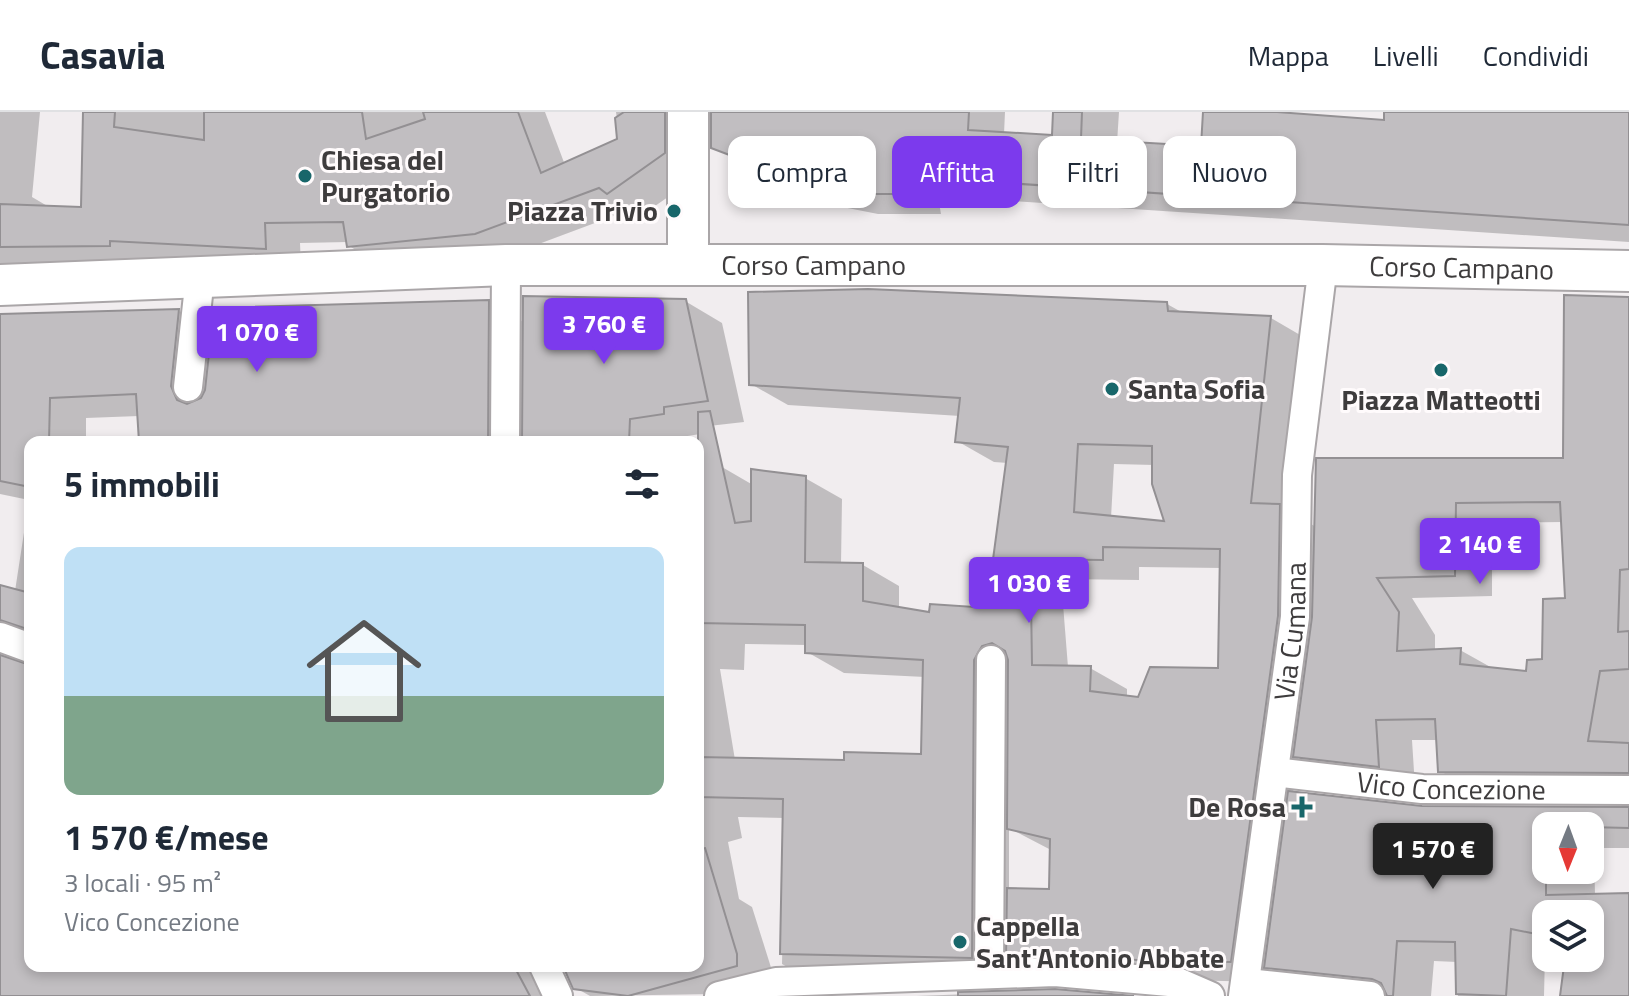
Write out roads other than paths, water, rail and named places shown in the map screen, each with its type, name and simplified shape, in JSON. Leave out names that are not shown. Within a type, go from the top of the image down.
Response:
[{"type":"main road","points":[[688,112],[688,264]]},
{"type":"main road","name":"Corso Campano","points":[[0,285],[506,265],[1323,265],[1629,271]]},
{"type":"street","points":[[505,436],[506,265]]},
{"type":"street","name":"Via Cumana","points":[[1245,989],[1295,617],[1297,475],[1323,265]]},
{"type":"street","points":[[188,387],[200,277]]},
{"type":"street","points":[[0,637],[24,646]]},
{"type":"street","points":[[989,974],[991,660]]},
{"type":"street","name":"Vico Concezione","points":[[1274,772],[1422,789],[1629,790]]},
{"type":"street","points":[[547,972],[558,996]]},
{"type":"street","points":[[719,996],[776,982],[1055,972],[1180,983],[1210,996]]},
{"type":"street","points":[[1245,989],[1370,996]]},
{"type":"place","name":"Chiesa del Purgatorio","points":[[305,176]]},
{"type":"place","name":"Piazza Trivio","points":[[674,211]]},
{"type":"place","name":"Piazza Matteotti","points":[[1441,370]]},
{"type":"place","name":"Santa Sofia","points":[[1112,389]]},
{"type":"place","name":"De Rosa","points":[[1302,807]]},
{"type":"place","name":"Cappella Sant'Antonio Abbate","points":[[960,942]]}]
